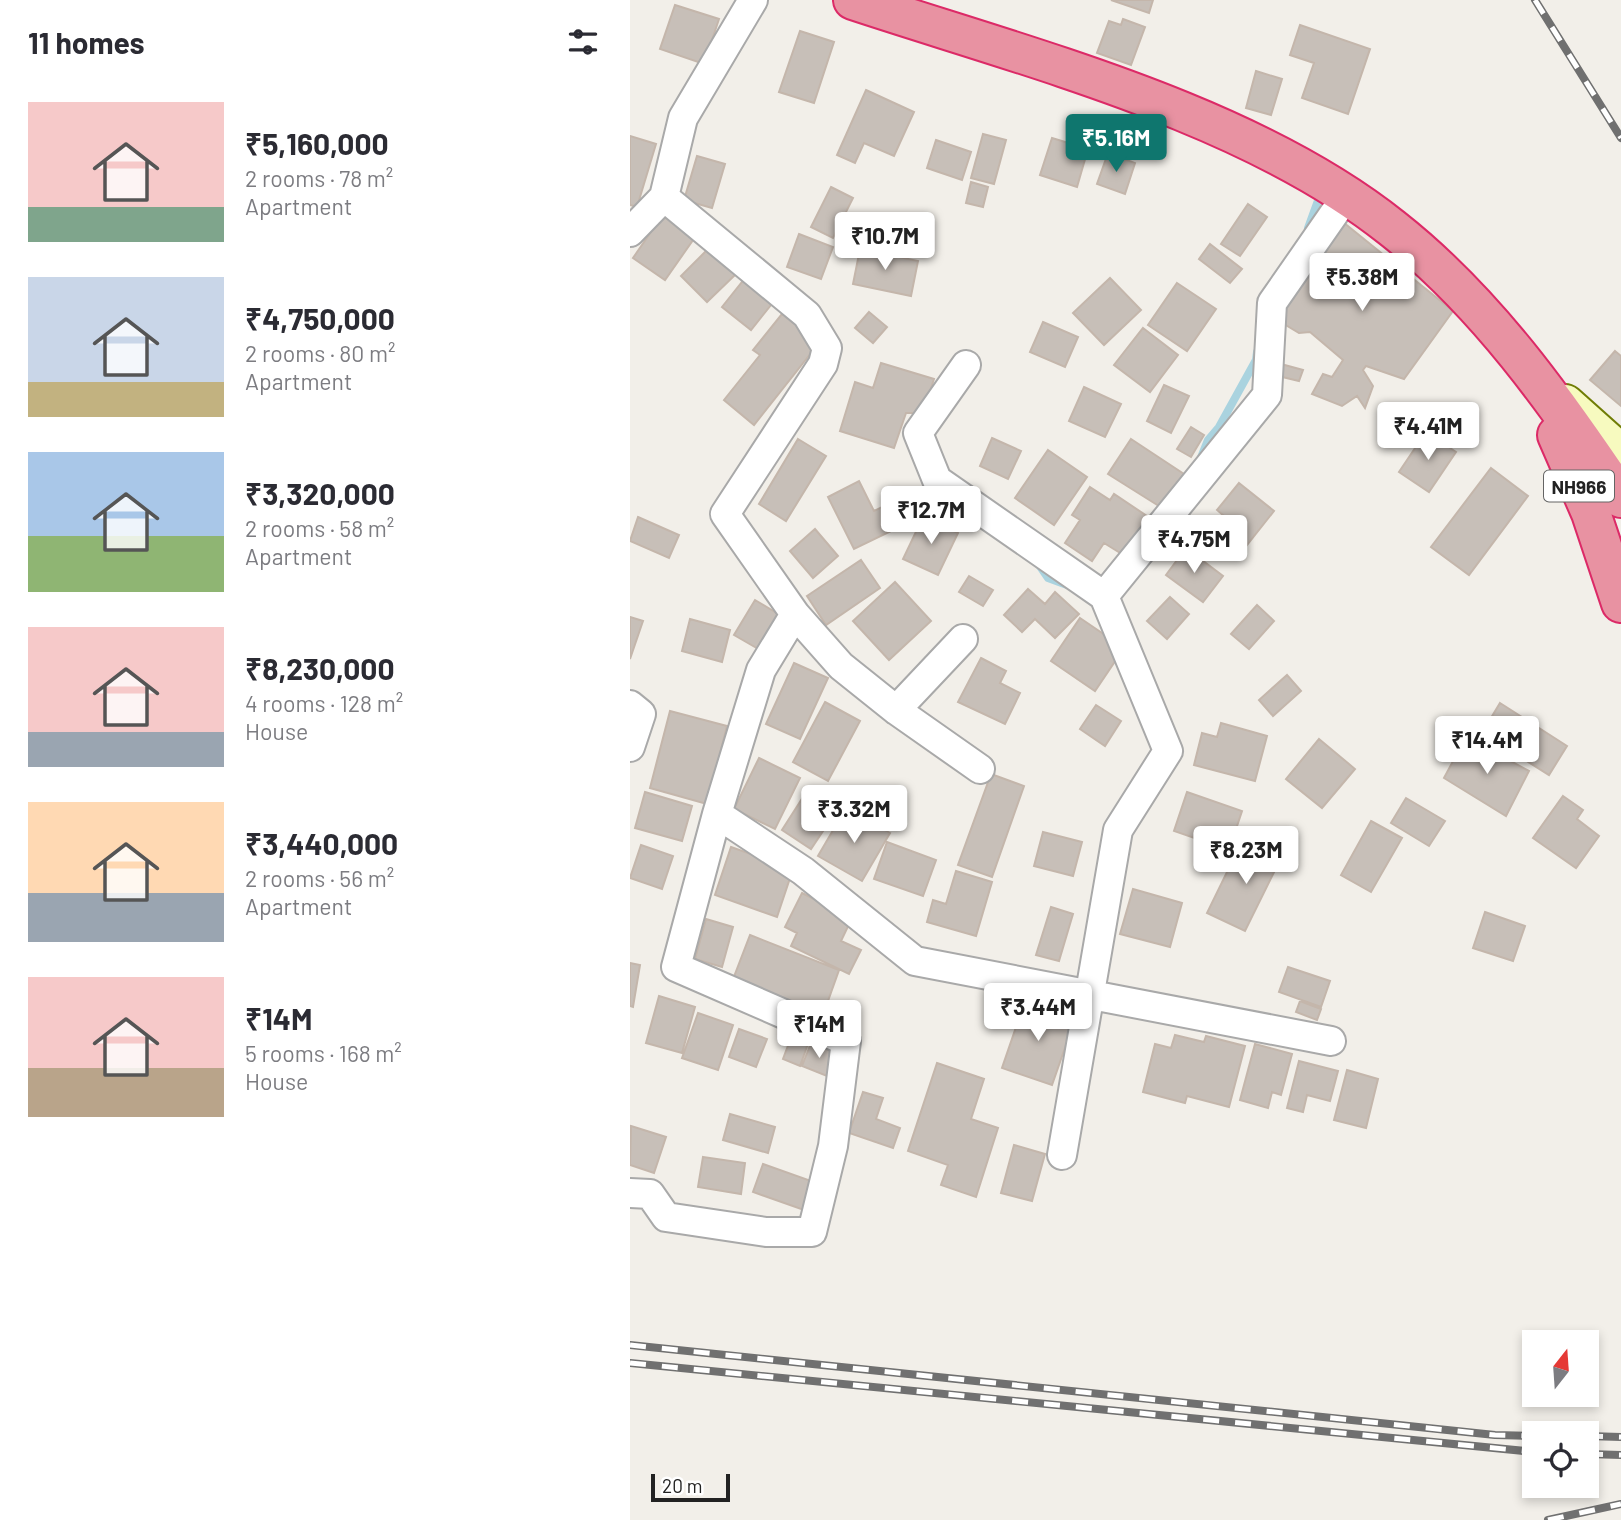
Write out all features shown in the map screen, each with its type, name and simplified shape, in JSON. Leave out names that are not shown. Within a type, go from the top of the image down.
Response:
[{"type":"highway","name":"NH966","points":[[853,0],[1153,100],[1288,160],[1348,195],[1393,228],[1457,285],[1575,429],[1621,498]]},
{"type":"highway","name":"NH966","points":[[1529,372],[1591,513],[1621,603]]},
{"type":"main road","points":[[1529,372],[1621,454]]},
{"type":"street","points":[[630,232],[664,197],[683,118],[753,0]]},
{"type":"street","points":[[1104,596],[1267,395],[1272,303],[1348,195]]},
{"type":"street","points":[[664,197],[807,314],[827,348],[822,365],[725,514],[795,614],[841,666],[896,710],[980,769]]},
{"type":"street","points":[[965,365],[918,433],[937,480],[1104,596],[1168,751],[1118,830],[1062,1155]]},
{"type":"street","points":[[630,1194],[650,1194],[666,1217],[766,1232],[812,1232],[833,1146],[846,1041],[676,967],[717,814],[761,670],[795,614]]},
{"type":"street","points":[[896,710],[963,639]]},
{"type":"street","points":[[630,705],[641,714],[630,747]]},
{"type":"street","points":[[717,814],[803,871],[915,961],[1331,1041]]},
{"type":"building","points":[[1111,0],[1153,0],[1149,13]]},
{"type":"building","points":[[675,5],[719,19],[704,64],[660,49]]},
{"type":"building","points":[[1123,19],[1145,27],[1131,65],[1097,53],[1109,21],[1121,25]]},
{"type":"building","points":[[1300,25],[1370,49],[1348,114],[1302,98],[1314,63],[1290,55]]},
{"type":"building","points":[[800,31],[834,42],[814,103],[779,92]]},
{"type":"building","points":[[1256,71],[1282,79],[1271,115],[1246,108]]},
{"type":"building","points":[[866,90],[914,112],[894,156],[864,143],[855,163],[837,155]]},
{"type":"building","points":[[983,134],[1006,140],[994,184],[971,178]]},
{"type":"building","points":[[630,136],[656,144],[637,207],[630,205]]},
{"type":"building","points":[[1052,138],[1088,149],[1077,187],[1040,175]]},
{"type":"building","points":[[936,140],[971,152],[962,180],[927,168]]},
{"type":"building","points":[[1108,153],[1135,163],[1125,194],[1097,184]]},
{"type":"building","points":[[697,156],[725,164],[712,208],[684,200]]},
{"type":"building","points":[[971,182],[988,187],[983,207],[966,203]]},
{"type":"building","points":[[831,187],[853,198],[833,238],[811,227]]},
{"type":"building","points":[[1248,204],[1267,217],[1240,256],[1221,244]]},
{"type":"building","points":[[666,210],[698,233],[665,280],[633,258]]},
{"type":"building","points":[[1338,218],[1453,311],[1404,379],[1366,366],[1363,370],[1373,386],[1365,408],[1357,396],[1342,406],[1312,394],[1323,374],[1332,377],[1343,360],[1310,332],[1299,333],[1284,324],[1284,299]]},
{"type":"building","points":[[799,234],[833,247],[821,279],[787,267]]},
{"type":"building","points":[[1210,244],[1242,269],[1230,283],[1199,259]]},
{"type":"building","points":[[709,248],[736,274],[707,302],[681,276]]},
{"type":"building","points":[[860,249],[918,261],[911,296],[853,284]]},
{"type":"building","points":[[746,277],[775,300],[751,330],[722,307]]},
{"type":"building","points":[[1110,278],[1141,310],[1104,345],[1073,313]]},
{"type":"building","points":[[1177,283],[1216,309],[1187,351],[1148,325]]},
{"type":"building","points":[[869,312],[887,327],[873,343],[855,328]]},
{"type":"building","points":[[782,314],[819,343],[754,425],[724,400],[760,355],[753,350]]},
{"type":"building","points":[[1043,322],[1078,337],[1065,367],[1030,352]]},
{"type":"building","points":[[1143,328],[1178,355],[1150,392],[1114,365]]},
{"type":"building","points":[[1615,351],[1621,356],[1621,406],[1590,380]]},
{"type":"building","points":[[881,363],[934,379],[923,413],[906,413],[894,448],[840,431],[855,382],[873,388]]},
{"type":"building","points":[[1281,364],[1303,370],[1299,381],[1278,376]]},
{"type":"building","points":[[1164,385],[1189,396],[1171,433],[1147,421]]},
{"type":"building","points":[[1084,387],[1121,404],[1105,437],[1069,421]]},
{"type":"building","points":[[1191,427],[1204,435],[1191,457],[1177,449]]},
{"type":"building","points":[[1426,432],[1456,452],[1429,492],[1399,472]]},
{"type":"building","points":[[992,438],[1021,451],[1008,479],[980,466]]},
{"type":"building","points":[[798,439],[826,456],[786,521],[759,504]]},
{"type":"building","points":[[1131,439],[1184,474],[1162,508],[1108,474]]},
{"type":"building","points":[[1048,450],[1087,477],[1054,525],[1015,498]]},
{"type":"building","points":[[1491,468],[1528,496],[1469,575],[1431,547]]},
{"type":"building","points":[[859,481],[874,511],[909,494],[920,517],[854,549],[828,497]]},
{"type":"building","points":[[1239,483],[1274,511],[1243,550],[1215,528],[1224,516],[1217,510]]},
{"type":"building","points":[[1090,487],[1110,500],[1114,494],[1150,518],[1125,556],[1104,543],[1092,561],[1065,543],[1080,520],[1072,515]]},
{"type":"building","points":[[638,517],[679,535],[669,558],[630,541]]},
{"type":"building","points":[[923,517],[958,533],[938,575],[903,559]]},
{"type":"building","points":[[815,529],[838,556],[813,578],[790,551]]},
{"type":"building","points":[[1186,548],[1223,576],[1203,602],[1166,575]]},
{"type":"building","points":[[861,560],[880,588],[826,625],[807,596]]},
{"type":"building","points":[[969,576],[993,590],[983,606],[959,592]]},
{"type":"building","points":[[895,582],[931,621],[889,660],[853,621]]},
{"type":"building","points":[[1028,589],[1045,604],[1055,592],[1079,614],[1055,638],[1035,619],[1022,632],[1004,615]]},
{"type":"building","points":[[1170,597],[1189,614],[1167,639],[1147,621]]},
{"type":"building","points":[[755,600],[780,615],[760,650],[734,635]]},
{"type":"building","points":[[1257,605],[1274,621],[1249,649],[1231,634]]},
{"type":"building","points":[[630,617],[643,621],[630,659]]},
{"type":"building","points":[[1080,618],[1124,648],[1095,691],[1051,661]]},
{"type":"building","points":[[690,619],[730,630],[722,662],[682,651]]},
{"type":"building","points":[[981,658],[1006,671],[1000,683],[1020,693],[1005,724],[958,702]]},
{"type":"building","points":[[794,663],[828,678],[800,739],[766,724]]},
{"type":"building","points":[[1287,675],[1301,691],[1273,716],[1259,700]]},
{"type":"building","points":[[825,702],[860,721],[828,781],[793,762]]},
{"type":"building","points":[[1500,703],[1567,746],[1549,775],[1482,733]]},
{"type":"building","points":[[1096,705],[1121,721],[1105,746],[1080,729]]},
{"type":"building","points":[[670,711],[727,726],[707,804],[650,788]]},
{"type":"building","points":[[1221,723],[1267,736],[1255,781],[1194,765],[1202,733],[1217,737]]},
{"type":"building","points":[[1466,737],[1529,771],[1506,816],[1444,778]]},
{"type":"building","points":[[1319,739],[1355,769],[1322,808],[1286,779]]},
{"type":"building","points":[[759,758],[800,778],[775,829],[734,809]]},
{"type":"building","points":[[991,774],[1024,786],[992,877],[958,865]]},
{"type":"building","points":[[807,791],[837,810],[811,849],[782,830]]},
{"type":"building","points":[[645,792],[692,806],[682,841],[635,828]]},
{"type":"building","points":[[1187,792],[1242,811],[1229,850],[1174,831]]},
{"type":"building","points":[[1563,796],[1583,810],[1577,819],[1599,836],[1576,868],[1533,838]]},
{"type":"building","points":[[1406,798],[1445,821],[1429,846],[1391,823]]},
{"type":"building","points":[[846,808],[890,833],[862,881],[818,856]]},
{"type":"building","points":[[1371,821],[1402,838],[1371,892],[1341,875]]},
{"type":"building","points":[[1043,832],[1082,842],[1073,876],[1034,866]]},
{"type":"building","points":[[1255,838],[1284,852],[1245,931],[1207,913],[1230,866],[1239,871]]},
{"type":"building","points":[[887,842],[936,860],[923,896],[874,879]]},
{"type":"building","points":[[641,845],[673,856],[662,889],[630,878]]},
{"type":"building","points":[[731,847],[793,869],[777,917],[715,895]]},
{"type":"building","points":[[956,871],[992,882],[976,936],[927,922],[933,900],[946,904]]},
{"type":"building","points":[[1133,889],[1182,903],[1170,947],[1120,934]]},
{"type":"building","points":[[802,893],[852,918],[841,941],[861,950],[849,974],[791,946],[797,933],[785,927]]},
{"type":"building","points":[[1051,907],[1073,914],[1059,961],[1036,955]]},
{"type":"building","points":[[1485,912],[1525,926],[1513,961],[1473,948]]},
{"type":"building","points":[[706,919],[733,927],[722,967],[695,959]]},
{"type":"building","points":[[750,935],[839,970],[823,1015],[732,982]]},
{"type":"building","points":[[630,963],[640,965],[633,1007],[630,1006]]},
{"type":"building","points":[[1288,967],[1330,981],[1321,1007],[1279,992]]},
{"type":"building","points":[[659,996],[695,1007],[682,1053],[646,1043]]},
{"type":"building","points":[[1025,1001],[1075,1019],[1052,1085],[1002,1068]]},
{"type":"building","points":[[1300,1001],[1321,1009],[1317,1020],[1296,1012]]},
{"type":"building","points":[[698,1013],[733,1025],[718,1070],[682,1058]]},
{"type":"building","points":[[739,1029],[767,1039],[756,1067],[729,1057]]},
{"type":"building","points":[[792,1035],[809,1041],[800,1066],[783,1059]]},
{"type":"building","points":[[1175,1035],[1204,1042],[1206,1036],[1245,1046],[1229,1107],[1187,1096],[1185,1103],[1143,1092],[1155,1044],[1171,1048]]},
{"type":"building","points":[[811,1043],[836,1053],[827,1076],[802,1066]]},
{"type":"building","points":[[1255,1044],[1292,1054],[1281,1095],[1272,1092],[1268,1108],[1240,1100]]},
{"type":"building","points":[[1299,1061],[1338,1071],[1330,1101],[1307,1095],[1303,1112],[1287,1108]]},
{"type":"building","points":[[937,1063],[984,1079],[971,1119],[998,1128],[976,1197],[941,1185],[948,1165],[908,1151]]},
{"type":"building","points":[[1347,1070],[1378,1079],[1366,1128],[1334,1120]]},
{"type":"building","points":[[863,1092],[883,1098],[876,1119],[900,1128],[893,1148],[849,1133]]},
{"type":"building","points":[[730,1114],[775,1127],[768,1153],[723,1140]]},
{"type":"building","points":[[631,1126],[666,1137],[654,1173],[630,1165]]},
{"type":"building","points":[[1014,1145],[1045,1154],[1032,1201],[1001,1193]]},
{"type":"building","points":[[703,1157],[745,1163],[741,1194],[698,1187]]},
{"type":"building","points":[[763,1164],[814,1182],[804,1210],[753,1192]]},
{"type":"waterway","points":[[1308,228],[1320,195]]},
{"type":"waterway","points":[[1200,460],[1208,440],[1219,427],[1256,360],[1257,352]]},
{"type":"waterway","points":[[1037,562],[1048,578],[1067,585]]},
{"type":"railway","points":[[1535,0],[1621,138]]},
{"type":"railway","points":[[630,1345],[1522,1436]]},
{"type":"railway","points":[[630,1363],[1522,1451]]},
{"type":"railway","points":[[1599,1436],[1621,1437]]},
{"type":"railway","points":[[1599,1454],[1621,1455]]},
{"type":"railway","points":[[1548,1520],[1621,1504]]}]
